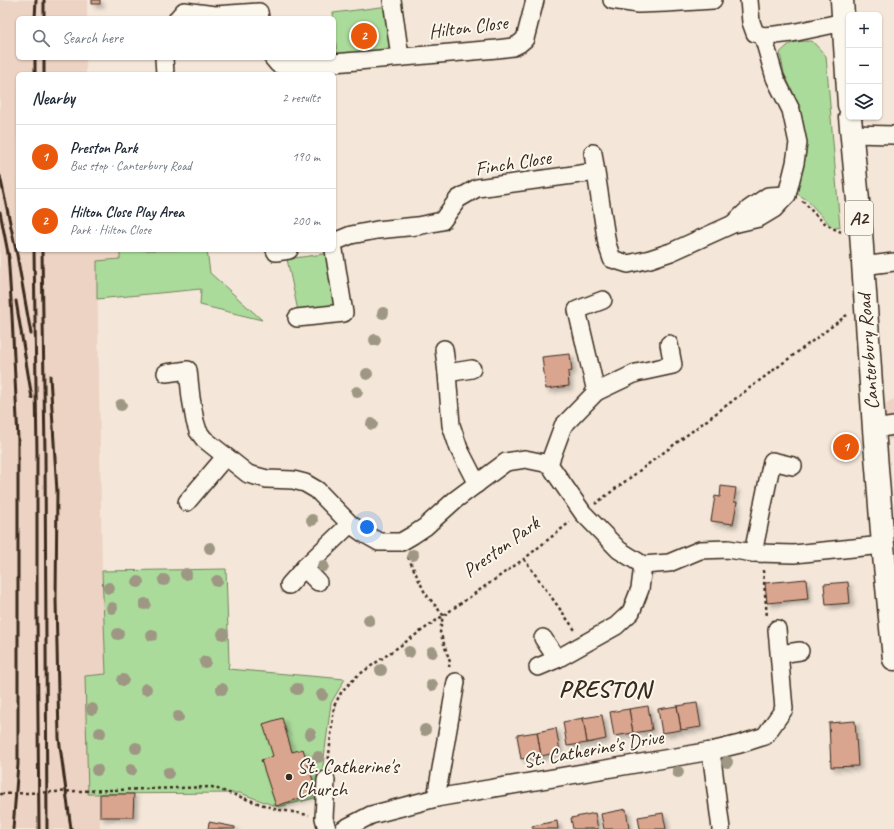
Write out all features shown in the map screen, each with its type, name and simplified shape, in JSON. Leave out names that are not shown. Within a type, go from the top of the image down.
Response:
[{"type":"main road","points":[[842,0],[848,84]]},
{"type":"main road","name":"Canterbury Road","points":[[850,125],[861,232],[865,302],[884,427],[883,545],[893,631],[894,659]]},
{"type":"street","points":[[392,0],[400,57]]},
{"type":"street","name":"Hilton Close","points":[[275,60],[278,64],[287,67],[497,50],[513,47],[525,39],[535,0]]},
{"type":"street","points":[[612,0],[638,4],[666,4],[713,0]]},
{"type":"street","points":[[749,0],[751,22],[755,32],[763,36],[792,33],[844,22]]},
{"type":"street","points":[[181,10],[215,15],[259,10]]},
{"type":"street","points":[[593,153],[607,244],[612,260],[628,264],[649,250],[674,244],[692,242],[733,224],[768,196],[787,195],[795,163],[798,143],[791,110],[776,78],[763,36]]},
{"type":"street","points":[[164,60],[165,72]]},
{"type":"street","points":[[850,125],[894,135]]},
{"type":"street","name":"Finch Close","points":[[336,241],[351,235],[377,230],[417,226],[442,221],[458,199],[477,188],[595,172]]},
{"type":"street","points":[[298,318],[344,313],[334,252]]},
{"type":"street","points":[[862,266],[894,262]]},
{"type":"street","points":[[596,392],[577,310],[603,300]]},
{"type":"street","points":[[549,464],[563,426],[596,392],[636,373],[673,365],[669,344]]},
{"type":"street","points":[[444,349],[451,425],[459,449],[477,484]]},
{"type":"street","points":[[447,373],[472,369]]},
{"type":"street","points":[[166,374],[188,370],[191,398],[198,431],[204,439],[225,456],[248,474],[268,479],[305,482],[317,490],[350,524],[378,542],[401,542],[414,535],[455,500],[506,462],[525,459],[549,464],[583,512],[619,550],[643,565],[669,563],[700,550],[728,549],[758,554],[794,554],[883,545]]},
{"type":"street","points":[[187,502],[225,456]]},
{"type":"street","points":[[758,554],[772,460],[793,466]]},
{"type":"street","points":[[289,585],[304,568],[350,524]]},
{"type":"street","points":[[538,668],[616,626],[631,612],[640,589],[643,565]]},
{"type":"street","points":[[304,568],[318,582]]},
{"type":"street","name":"St. Catherine's Drive","points":[[344,829],[371,815],[436,798],[711,751],[764,736],[784,709],[777,629]]},
{"type":"street","points":[[543,638],[557,659]]},
{"type":"street","points":[[780,654],[800,650]]},
{"type":"street","points":[[436,798],[456,682]]},
{"type":"street","points":[[711,751],[721,829]]},
{"type":"street","points":[[325,824],[326,780]]},
{"type":"path","points":[[787,195],[804,202],[820,220],[830,227],[842,232],[861,232]]},
{"type":"path","name":"Preston Park","points":[[326,780],[334,706],[342,690],[357,676],[524,559],[583,512],[865,302]]},
{"type":"path","points":[[401,542],[426,593],[443,615],[440,632],[450,662],[447,675],[456,682]]},
{"type":"path","points":[[758,554],[768,631],[777,629]]},
{"type":"path","points":[[524,559],[585,644]]},
{"type":"path","points":[[1,794],[212,787],[275,809],[325,824]]},
{"type":"shaded area","points":[[0,0],[87,0],[87,16],[16,16],[16,60],[86,60],[86,72],[16,72],[16,252],[120,252],[120,259],[97,261],[102,571],[106,675],[86,676],[88,794],[100,794],[100,829],[0,829]]},
{"type":"shaded area","points":[[894,399],[894,439],[889,440],[884,404]]},
{"type":"green space","points":[[389,6],[395,49],[337,54],[336,16],[333,16],[333,13]]},
{"type":"green space","points":[[812,41],[826,56],[840,228],[831,226],[807,200],[793,191],[803,145],[800,108],[784,73],[780,53],[791,44]]},
{"type":"green space","points":[[120,252],[207,252],[210,273],[262,320],[200,305],[201,289],[97,299],[97,261],[120,259]]},
{"type":"green space","points":[[331,253],[337,301],[331,308],[298,311],[287,259]]},
{"type":"green space","points":[[226,569],[228,669],[345,679],[331,703],[319,797],[278,807],[240,793],[88,794],[85,676],[106,674],[102,571]]},
{"type":"building","points":[[92,0],[100,0],[100,4],[92,4]]},
{"type":"building","points":[[570,354],[572,371],[568,372],[569,386],[546,389],[542,357]]},
{"type":"building","points":[[721,486],[736,488],[734,502],[737,502],[733,524],[711,521],[715,496],[720,497]]},
{"type":"building","points":[[806,579],[808,599],[767,603],[765,583]]},
{"type":"building","points":[[848,582],[850,603],[826,605],[824,584]]},
{"type":"building","points":[[697,703],[701,727],[681,730],[677,706]]},
{"type":"building","points":[[648,706],[652,730],[633,733],[629,709]]},
{"type":"building","points":[[677,706],[681,730],[662,733],[658,709]]},
{"type":"building","points":[[629,709],[633,733],[614,736],[610,712]]},
{"type":"building","points":[[602,715],[606,739],[587,743],[583,718]]},
{"type":"building","name":"St. Catherine's Church","points":[[282,718],[292,752],[303,749],[317,793],[276,806],[261,760],[273,756],[263,724]]},
{"type":"building","points":[[583,718],[587,743],[567,746],[563,722]]},
{"type":"building","points":[[855,721],[858,766],[831,767],[829,723]]},
{"type":"building","points":[[556,728],[560,752],[541,756],[537,732]]},
{"type":"building","points":[[537,732],[541,756],[521,759],[517,735]]},
{"type":"building","points":[[100,794],[134,794],[133,817],[100,817]]},
{"type":"building","points":[[626,809],[629,829],[604,829],[601,814]]},
{"type":"building","points":[[595,813],[598,829],[573,829],[571,818]]},
{"type":"building","points":[[663,813],[666,829],[640,829],[638,817]]},
{"type":"building","points":[[557,821],[558,829],[533,829],[532,826]]},
{"type":"building","points":[[209,822],[235,827],[235,829],[208,829]]},
{"type":"railway","points":[[35,16],[36,0]]},
{"type":"railway","points":[[44,0],[44,16]]},
{"type":"railway","points":[[35,60],[35,72]]},
{"type":"railway","points":[[44,60],[44,72]]},
{"type":"railway","points":[[0,176],[16,250]]},
{"type":"railway","points":[[0,212],[9,258]]},
{"type":"railway","points":[[8,252],[18,440],[18,764],[13,829]]},
{"type":"railway","points":[[16,252],[31,334]]},
{"type":"railway","points":[[34,252],[37,454],[39,829]]},
{"type":"railway","points":[[42,252],[45,454],[47,829]]},
{"type":"railway","points":[[16,301],[32,398]]},
{"type":"railway","points":[[50,376],[57,492],[56,599],[59,738],[71,829]]},
{"type":"place","name":"Hilton Close Play Area","points":[[364,36]]},
{"type":"place","name":"Preston Park","points":[[846,447]]},
{"type":"place","name":"St. Catherine's Church","points":[[289,777]]},
{"type":"district","name":"PRESTON","points":[[605,689]]}]
